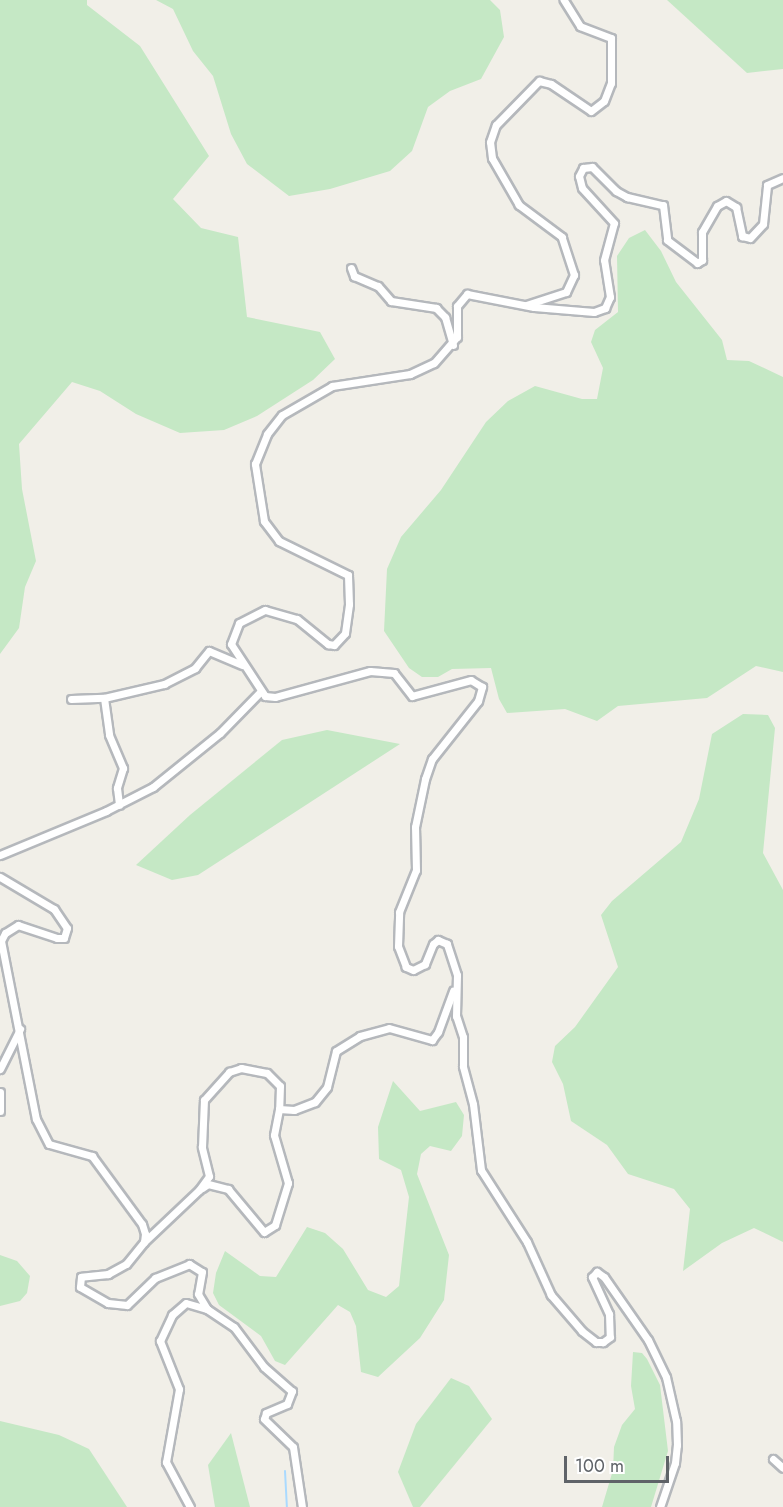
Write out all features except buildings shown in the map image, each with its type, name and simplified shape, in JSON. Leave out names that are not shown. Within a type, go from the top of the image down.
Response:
[{"type":"street","points":[[526,305],[566,292],[574,275],[562,237],[519,206],[492,158],[490,142],[496,125],[538,81],[551,84],[591,111],[604,101],[611,83],[611,38],[580,26],[564,0]]},
{"type":"street","points":[[660,1507],[675,1463],[676,1445],[676,1421],[666,1377],[642,1331],[597,1272],[592,1277],[609,1314],[610,1337],[596,1342],[582,1331],[551,1295],[514,1220],[488,1186],[481,1170],[473,1104],[463,1066],[463,1037],[454,1002],[458,984],[443,941],[433,944],[420,969],[406,967],[398,946],[397,926],[416,870],[415,827],[425,779],[432,759],[478,701],[482,687],[471,680],[412,696],[394,673],[370,671],[275,697],[260,692],[231,644],[232,633],[253,614],[265,610],[288,614],[334,645],[345,633],[350,581],[345,572],[328,568],[279,541],[264,521],[255,464],[267,434],[282,415],[333,386],[423,370],[453,345],[457,337],[457,306],[467,294],[526,305],[594,312],[607,305],[610,286],[604,260],[614,223],[582,188],[579,176],[583,168],[592,167],[616,191],[627,197],[663,206],[667,240],[697,263],[702,260],[702,232],[717,206],[726,201],[736,207],[742,236],[750,238],[763,224],[767,185],[783,178]]},
{"type":"street","points":[[351,268],[354,276],[378,286],[391,302],[436,309],[445,317],[453,345]]},
{"type":"street","points":[[71,699],[104,698],[180,677],[195,668],[209,651],[244,666]]},
{"type":"street","points":[[0,855],[119,806],[153,787],[196,755],[260,692]]},
{"type":"street","points":[[104,698],[110,735],[123,768],[117,788],[119,806]]},
{"type":"street","points":[[0,877],[54,909],[67,928],[64,938],[57,938],[18,925],[5,933],[1,941],[20,1029],[30,1104],[43,1135],[55,1148],[92,1156],[142,1224],[144,1242]]},
{"type":"street","points":[[279,1110],[294,1110],[315,1102],[327,1087],[336,1051],[360,1036],[389,1028],[432,1040],[458,984]]},
{"type":"street","points":[[0,1069],[20,1029]]},
{"type":"street","points":[[200,1190],[208,1176],[202,1147],[204,1100],[219,1080],[241,1068],[267,1073],[280,1086],[279,1110],[274,1135],[288,1183],[275,1226],[264,1232],[228,1189],[208,1184],[144,1242],[116,1271],[81,1277],[80,1287],[108,1303],[127,1305],[155,1278],[189,1264],[202,1272],[198,1294],[207,1309]]},
{"type":"street","points":[[0,1092],[0,1111]]},
{"type":"street","points":[[190,1507],[166,1462],[179,1389],[160,1341],[180,1306],[186,1304],[207,1309],[234,1328],[264,1367],[292,1391],[286,1404],[266,1413],[264,1419],[293,1447],[302,1507]]},
{"type":"street","points":[[772,1459],[783,1468]]},
{"type":"green space","points":[[0,0],[87,0],[87,5],[140,46],[209,156],[173,199],[201,228],[238,237],[247,317],[320,332],[335,359],[313,380],[257,416],[224,430],[180,433],[136,414],[100,391],[72,382],[19,444],[22,489],[36,561],[25,587],[19,628],[0,654]]},
{"type":"green space","points":[[156,0],[490,0],[500,10],[504,37],[481,79],[450,91],[428,107],[412,151],[390,171],[330,189],[289,196],[247,164],[231,134],[213,76],[193,51],[173,9]]},
{"type":"green space","points":[[667,0],[783,0],[783,69],[747,73]]},
{"type":"green space","points":[[645,230],[661,251],[676,282],[722,340],[727,360],[749,361],[783,377],[783,672],[756,666],[707,698],[618,706],[597,721],[565,709],[507,713],[499,699],[491,668],[452,669],[438,677],[422,677],[409,668],[384,631],[387,569],[401,537],[441,490],[486,422],[508,401],[535,386],[582,399],[597,399],[603,368],[591,342],[595,330],[618,312],[617,256],[629,238]]},
{"type":"green space","points":[[743,714],[768,715],[775,728],[763,853],[783,890],[783,1242],[754,1228],[722,1243],[683,1271],[690,1209],[674,1189],[628,1174],[607,1145],[571,1121],[563,1084],[552,1062],[555,1046],[575,1027],[618,967],[601,915],[612,901],[681,842],[699,799],[712,734]]},
{"type":"green space","points":[[327,730],[400,744],[198,875],[172,880],[136,865],[190,815],[282,740]]},
{"type":"green space","points":[[393,1081],[420,1111],[456,1102],[464,1115],[462,1136],[451,1151],[430,1146],[421,1154],[417,1174],[449,1255],[444,1300],[420,1338],[378,1377],[361,1372],[356,1326],[350,1312],[338,1305],[285,1365],[275,1361],[261,1336],[219,1305],[213,1293],[216,1273],[225,1251],[260,1276],[276,1277],[307,1227],[325,1233],[343,1249],[368,1290],[386,1297],[399,1286],[409,1197],[401,1170],[379,1159],[378,1127]]},
{"type":"green space","points":[[0,1255],[17,1261],[30,1276],[27,1293],[20,1301],[0,1306]]},
{"type":"green space","points":[[633,1352],[642,1353],[647,1359],[660,1385],[668,1451],[651,1507],[602,1507],[613,1470],[614,1447],[622,1425],[635,1409],[631,1386]]},
{"type":"green space","points":[[451,1378],[469,1386],[492,1419],[420,1507],[413,1507],[398,1472],[416,1424]]},
{"type":"green space","points":[[0,1421],[59,1435],[89,1449],[127,1507],[0,1507]]},
{"type":"green space","points":[[231,1433],[250,1507],[215,1507],[208,1465]]},
{"type":"waterway","points":[[285,1471],[287,1507]]}]
